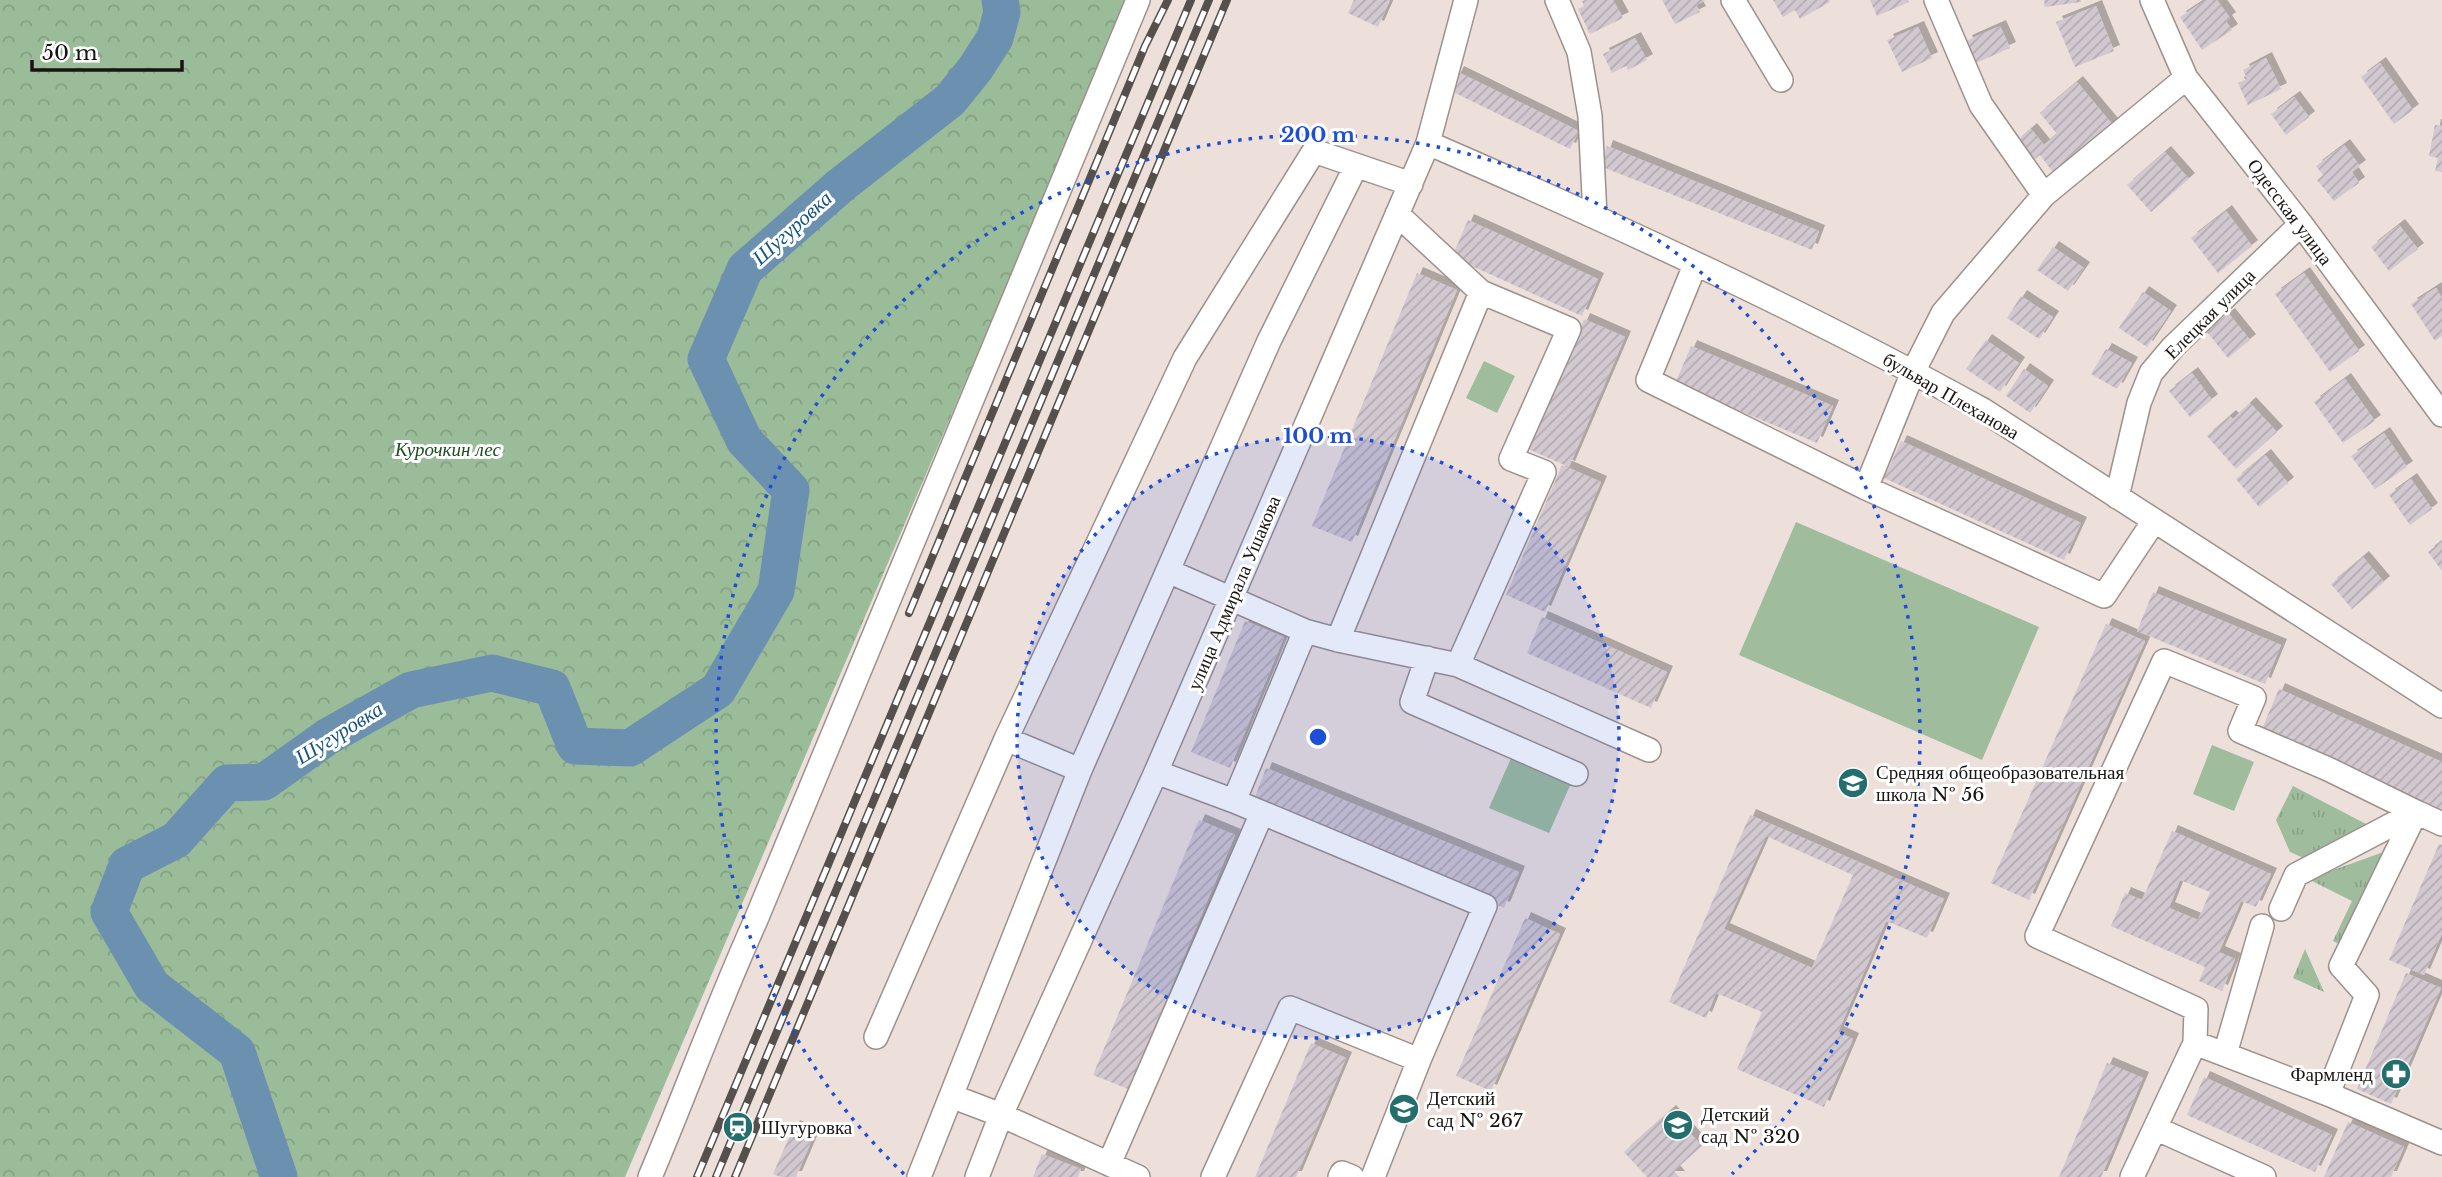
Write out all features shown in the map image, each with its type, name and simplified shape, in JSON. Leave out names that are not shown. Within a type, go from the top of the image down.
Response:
[{"type":"street","points":[[650,1177],[722,996],[769,889],[1138,0]]},
{"type":"street","name":"улица Адмирала Ушакова","points":[[976,1177],[1001,1115],[1156,772],[1411,184],[1428,143],[1466,0]]},
{"type":"street","points":[[1557,0],[1579,52],[1590,116],[1595,216]]},
{"type":"street","points":[[1733,0],[1781,80]]},
{"type":"street","points":[[1936,0],[1981,105],[2044,195]]},
{"type":"street","name":"Одесская улица","points":[[2152,0],[2186,78],[2301,224],[2442,415]]},
{"type":"street","points":[[1867,488],[1913,372],[1943,313],[2044,195],[2186,78]]},
{"type":"street","name":"бульвар Плеханова","points":[[1428,143],[1595,216],[1913,372],[1983,410],[2442,706]]},
{"type":"street","points":[[876,1037],[1006,740],[1185,358],[1314,151],[1411,184]]},
{"type":"street","points":[[919,1177],[1080,770],[1269,341],[1356,166]]},
{"type":"street","points":[[1398,214],[1481,292],[1569,330],[1511,459],[1544,472],[1458,665]]},
{"type":"street","name":"Елецкая улица","points":[[2117,497],[2139,403],[2151,373],[2173,347],[2301,224]]},
{"type":"street","points":[[1695,265],[1648,380],[1867,488],[2104,596],[2154,521]]},
{"type":"street","points":[[1338,640],[1481,292]]},
{"type":"street","points":[[1168,571],[1305,631],[1458,665],[1649,750]]},
{"type":"street","points":[[1234,801],[1305,631]]},
{"type":"street","points":[[1427,658],[1412,702],[1576,774]]},
{"type":"street","points":[[2132,1177],[2195,1043],[2196,1009],[2037,936],[2164,661],[2254,698],[2240,731],[2328,769],[2442,824]]},
{"type":"street","points":[[1006,740],[1080,770]]},
{"type":"street","points":[[1156,772],[1234,801],[1485,906],[1419,1060],[1373,1177]]},
{"type":"street","points":[[2281,909],[2296,875],[2416,812]]},
{"type":"street","points":[[2328,1094],[2367,995],[2340,965],[2416,812]]},
{"type":"street","points":[[1109,1164],[1262,813]]},
{"type":"street","points":[[2225,1054],[2262,926]]},
{"type":"street","points":[[1213,1177],[1290,1008],[1419,1060]]},
{"type":"street","points":[[2195,1043],[2328,1094],[2442,1143]]},
{"type":"street","points":[[951,1096],[1001,1115],[1138,1177]]},
{"type":"street","points":[[2155,1128],[2264,1177]]},
{"type":"street","points":[[1340,1177],[1342,1173],[1352,1177]]},
{"type":"green space","name":"Курочкин лес","points":[[0,0],[1129,0],[625,1177],[0,1177]]},
{"type":"green space","points":[[1484,361],[1515,376],[1497,413],[1466,398]]},
{"type":"green space","points":[[1796,522],[2039,627],[1982,760],[1739,655]]},
{"type":"green space","points":[[2212,745],[2254,762],[2234,811],[2193,794]]},
{"type":"green space","points":[[1512,756],[1572,781],[1549,833],[1489,808]]},
{"type":"green space","points":[[2293,786],[2368,825],[2306,859],[2290,852],[2276,820]]},
{"type":"green space","points":[[2392,849],[2339,944],[2333,941],[2352,901],[2308,879]]},
{"type":"green space","points":[[2305,949],[2324,992],[2293,978]]},
{"type":"building","points":[[1354,0],[1390,0],[1378,27],[1348,13]]},
{"type":"building","points":[[1613,0],[1623,18],[1590,34],[1578,9],[1584,6],[1582,1]]},
{"type":"building","points":[[1662,0],[1706,0],[1696,5],[1700,12],[1675,24]]},
{"type":"building","points":[[1773,0],[1830,2],[1800,19],[1795,10],[1783,17]]},
{"type":"building","points":[[1870,0],[1908,0],[1909,2],[1877,16]]},
{"type":"building","points":[[2044,0],[2081,0],[2081,2],[2045,7]]},
{"type":"building","points":[[2206,0],[2217,0],[2230,18],[2226,21],[2232,30],[2202,50],[2180,17]]},
{"type":"building","points":[[2096,6],[2114,51],[2075,67],[2056,22]]},
{"type":"building","points":[[2000,26],[2010,48],[1976,63],[1966,41]]},
{"type":"building","points":[[1918,27],[1932,58],[1902,72],[1887,40]]},
{"type":"building","points":[[1635,38],[1647,60],[1628,70],[1626,66],[1612,73],[1603,54]]},
{"type":"building","points":[[2266,58],[2281,89],[2248,105],[2238,83],[2247,79],[2243,70]]},
{"type":"building","points":[[2380,63],[2413,110],[2394,124],[2361,77]]},
{"type":"building","points":[[1458,72],[1579,131],[1570,149],[1449,90]]},
{"type":"building","points":[[2077,82],[2112,124],[2053,172],[2040,155],[2031,162],[2015,143],[2031,129],[2044,145],[2057,134],[2040,113]]},
{"type":"building","points":[[2294,97],[2309,117],[2286,135],[2271,114]]},
{"type":"building","points":[[2435,125],[2442,126],[2442,172],[2435,171],[2438,158],[2429,156]]},
{"type":"building","points":[[2344,145],[2360,166],[2352,172],[2359,183],[2334,201],[2317,180],[2323,175],[2316,166]]},
{"type":"building","points":[[1607,146],[1819,231],[1812,250],[1600,166]]},
{"type":"building","points":[[2165,152],[2189,179],[2151,212],[2127,185]]},
{"type":"building","points":[[2226,211],[2252,246],[2218,273],[2191,238]]},
{"type":"building","points":[[1468,220],[1598,279],[1582,316],[1452,257]]},
{"type":"building","points":[[2399,225],[2418,249],[2389,271],[2371,247]]},
{"type":"building","points":[[2053,247],[2084,268],[2068,291],[2037,270]]},
{"type":"building","points":[[1417,273],[1457,290],[1352,542],[1312,526]]},
{"type":"building","points":[[2304,273],[2359,351],[2330,372],[2275,294]]},
{"type":"building","points":[[2436,288],[2442,298],[2442,336],[2435,341],[2411,304]]},
{"type":"building","points":[[2143,292],[2171,311],[2147,347],[2119,328]]},
{"type":"building","points":[[2021,296],[2053,317],[2039,339],[2007,318]]},
{"type":"building","points":[[2229,314],[2250,340],[2228,358],[2207,332]]},
{"type":"building","points":[[1584,319],[1625,337],[1569,467],[1528,449]]},
{"type":"building","points":[[1986,340],[2019,363],[2000,392],[1966,369]]},
{"type":"building","points":[[1691,346],[1833,406],[1817,443],[1675,384]]},
{"type":"building","points":[[2106,349],[2132,363],[2117,389],[2091,374]]},
{"type":"building","points":[[2024,369],[2048,386],[2030,413],[2006,396]]},
{"type":"building","points":[[2192,373],[2212,400],[2190,417],[2169,391]]},
{"type":"building","points":[[2345,379],[2375,421],[2343,443],[2314,402]]},
{"type":"building","points":[[2250,403],[2277,432],[2236,469],[2207,436],[2230,416],[2233,419]]},
{"type":"building","points":[[2384,433],[2407,467],[2375,489],[2351,456]]},
{"type":"building","points":[[1901,441],[2081,523],[2064,560],[1884,478]]},
{"type":"building","points":[[2265,455],[2288,483],[2259,507],[2236,479]]},
{"type":"building","points":[[1562,465],[1601,482],[1545,612],[1506,595]]},
{"type":"building","points":[[2411,479],[2432,509],[2410,525],[2389,495]]},
{"type":"building","points":[[2442,541],[2442,571],[2428,552]]},
{"type":"building","points":[[2363,557],[2384,582],[2352,609],[2331,584]]},
{"type":"building","points":[[2153,592],[2281,645],[2265,684],[2137,631]]},
{"type":"building","points":[[1542,617],[1667,672],[1651,708],[1527,653]]},
{"type":"building","points":[[1245,621],[1284,637],[1230,768],[1191,752]]},
{"type":"building","points":[[2106,624],[2145,641],[2029,900],[1991,883]]},
{"type":"building","points":[[2279,689],[2442,762],[2442,812],[2261,731]]},
{"type":"building","points":[[1266,768],[1519,872],[1504,908],[1252,805]]},
{"type":"building","points":[[1750,815],[1944,899],[1927,938],[1886,921],[1838,1032],[1853,1039],[1824,1107],[1737,1069],[1762,1012],[1716,993],[1706,1018],[1669,1002]],"holes":[[[1766,836],[1853,875],[1812,968],[1724,929]]]},
{"type":"building","points":[[1199,820],[1235,835],[1128,1089],[1093,1075]]},
{"type":"building","points":[[2172,831],[2271,874],[2256,907],[2241,901],[2219,952],[2235,959],[2222,991],[2199,981],[2205,967],[2111,926],[2125,893],[2142,900]],"holes":[[[2180,880],[2210,892],[2198,920],[2169,908]]]},
{"type":"building","points":[[2439,844],[2442,845],[2442,933],[2424,975],[2389,960]]},
{"type":"building","points":[[1525,918],[1560,934],[1491,1091],[1456,1076]]},
{"type":"building","points":[[2406,973],[2441,988],[2391,1104],[2357,1089]]},
{"type":"building","points":[[1311,1043],[1346,1058],[1296,1177],[1255,1177]]},
{"type":"building","points":[[2107,1063],[2143,1078],[2101,1177],[2059,1177]]},
{"type":"building","points":[[2204,1077],[2332,1135],[2315,1172],[2187,1115]]},
{"type":"building","points":[[1670,1111],[1702,1146],[1674,1171],[1679,1177],[1647,1177],[1624,1152]]},
{"type":"building","points":[[2348,1122],[2404,1147],[2391,1177],[2324,1177]]},
{"type":"building","points":[[794,1126],[814,1135],[796,1177],[781,1177],[773,1174]]},
{"type":"building","points":[[1042,1154],[1081,1169],[1078,1177],[1033,1177]]},
{"type":"waterway","name":"Шугуровка","points":[[279,1177],[237,1052],[152,986],[109,912],[127,865],[176,840],[227,783],[264,782],[327,737],[411,690],[492,673],[552,688],[575,746],[630,748],[718,690],[776,591],[791,490],[744,440],[706,359],[745,269],[841,185],[950,100],[995,38],[1002,12],[1000,0]]},
{"type":"railway","points":[[909,613],[1145,46],[1168,0]]},
{"type":"railway","points":[[697,1177],[1191,0]]},
{"type":"railway","points":[[716,1177],[1209,0]]},
{"type":"railway","points":[[735,1177],[1227,0]]},
{"type":"place","name":"Средняя общеобразовательная школа № 56","points":[[1853,783]]},
{"type":"place","name":"Фармленд","points":[[2396,1074]]},
{"type":"place","name":"Детский сад № 267","points":[[1404,1109]]},
{"type":"place","name":"Детский сад № 320","points":[[1678,1125]]},
{"type":"place","name":"Шугуровка","points":[[738,1127]]}]
